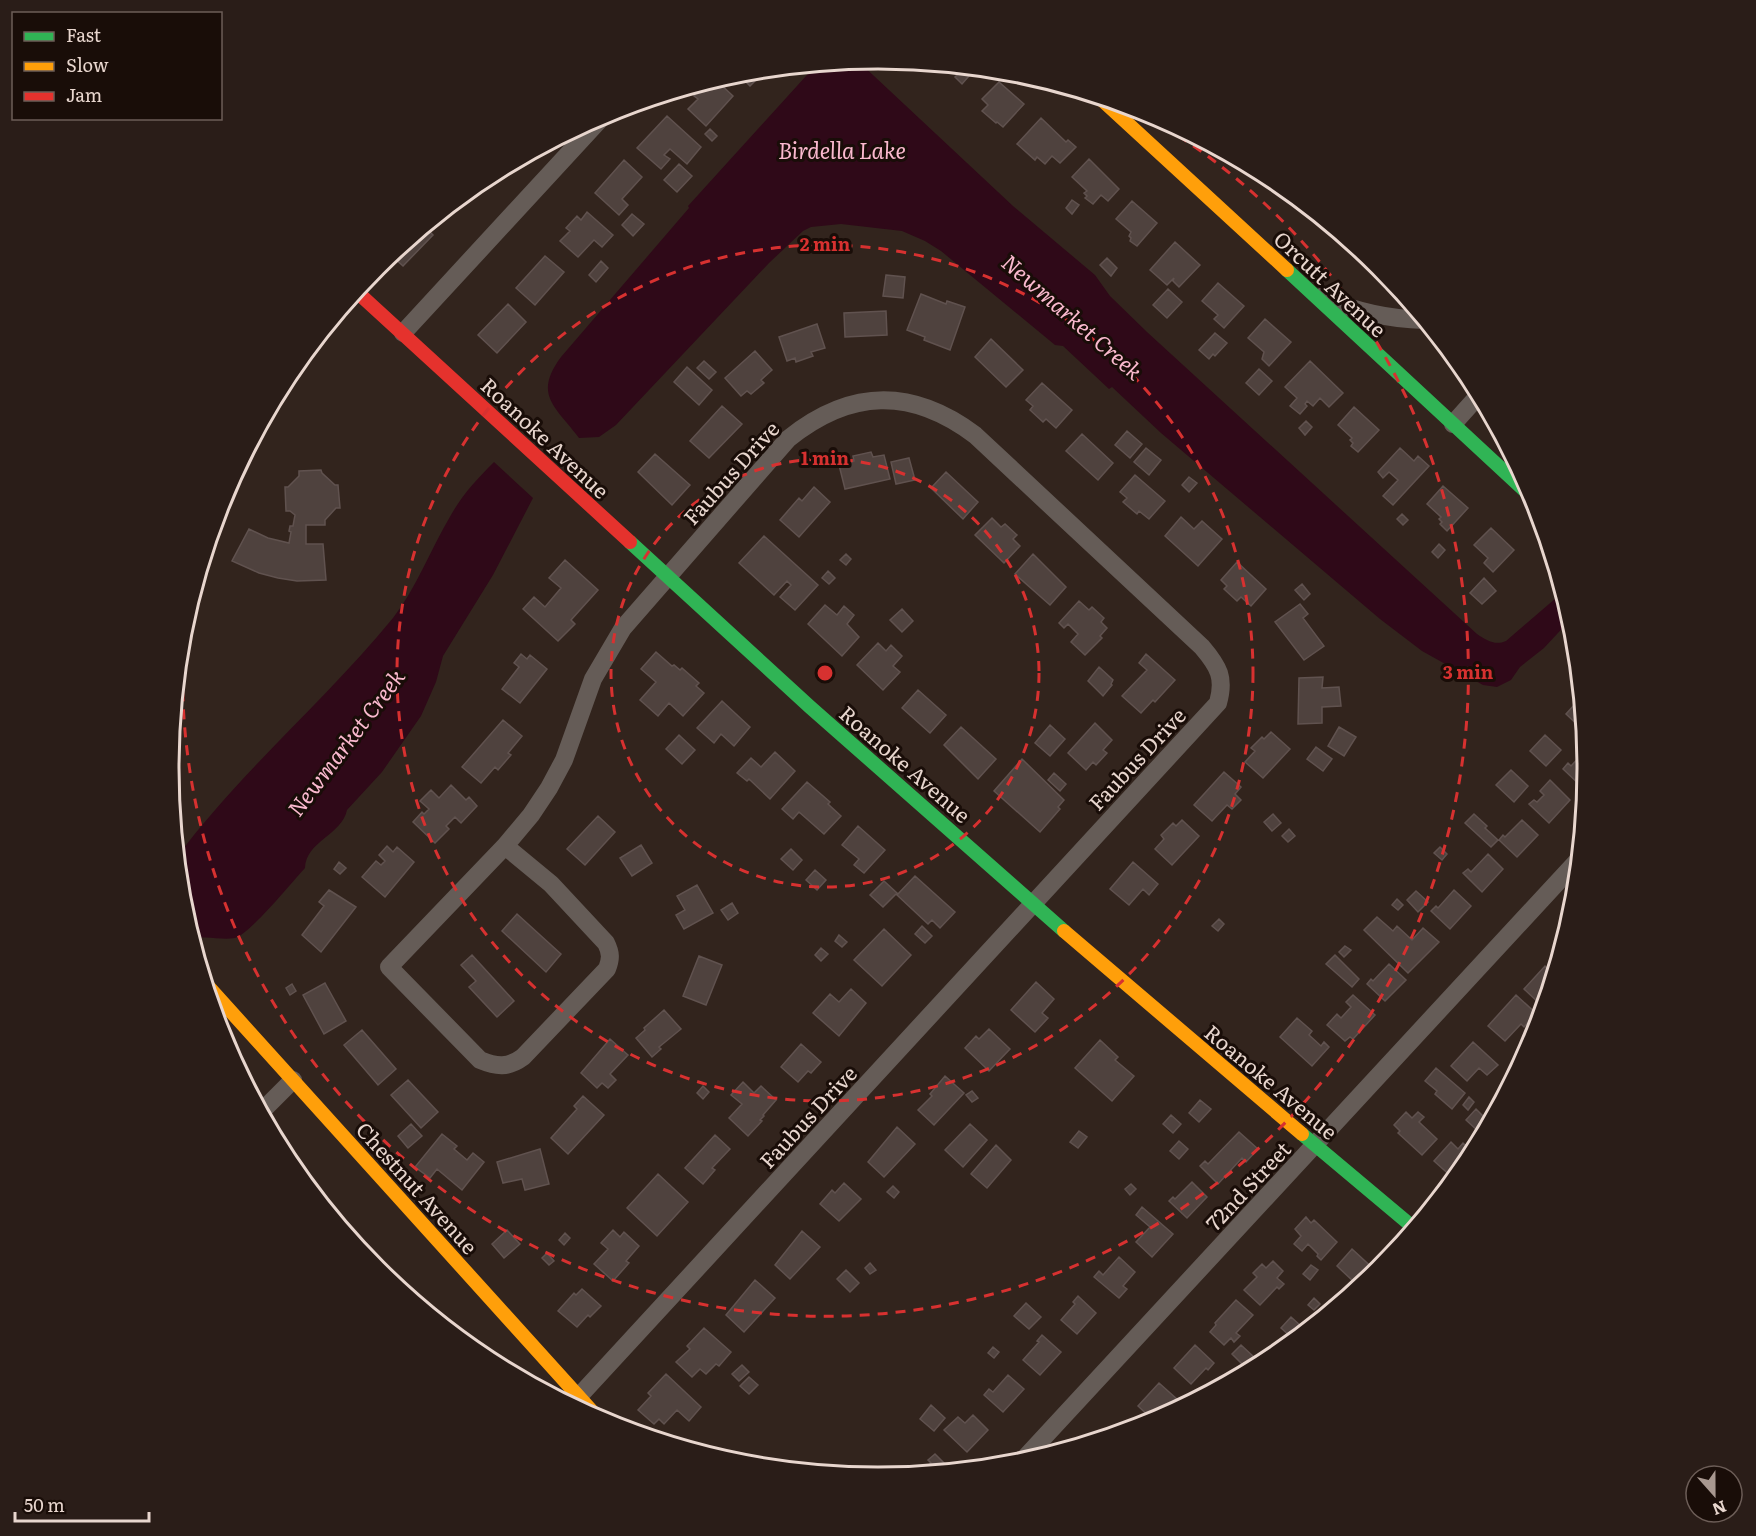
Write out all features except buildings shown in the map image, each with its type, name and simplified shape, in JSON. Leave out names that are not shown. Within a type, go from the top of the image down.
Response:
[{"type":"street","name":"Orcutt Avenue","points":[[1113,110],[1515,482]]},
{"type":"street","points":[[403,333],[588,132]]},
{"type":"street","points":[[1311,293],[1364,312],[1392,318],[1414,319]]},
{"type":"street","name":"Roanoke Avenue","points":[[362,297],[875,766],[1168,1021],[1409,1223]]},
{"type":"street","name":"Faubus Drive","points":[[505,846],[551,884],[606,943],[611,960],[607,969],[523,1057],[514,1063],[493,1066],[480,1060],[389,967],[505,846],[531,815],[559,769],[576,730],[593,679],[607,653],[623,628],[666,576],[775,452],[802,428],[834,410],[865,401],[881,399],[905,402],[950,418],[975,435],[1202,647],[1213,660],[1223,687],[1218,704],[577,1399]]},
{"type":"street","points":[[1453,424],[1473,402]]},
{"type":"street","name":"72nd Street","points":[[1033,1449],[1570,868]]},
{"type":"street","name":"Chestnut Avenue","points":[[217,997],[570,1396]]},
{"type":"street","points":[[267,1106],[293,1080]]},
{"type":"water","name":"Birdella Lake","points":[[867,69],[1013,206],[1095,275],[1110,296],[1147,332],[1477,634],[1494,643],[1506,641],[1556,598],[1563,628],[1544,648],[1520,667],[1511,680],[1497,687],[1483,685],[1422,651],[1380,619],[1161,433],[1112,387],[1109,389],[1063,346],[1055,345],[941,251],[902,231],[841,224],[811,227],[803,231],[769,263],[616,425],[599,437],[579,438],[550,400],[549,381],[553,370],[561,357],[689,208],[688,206],[809,73]]},
{"type":"water","name":"Newmarket Creek","points":[[494,462],[533,498],[493,575],[443,656],[436,682],[421,716],[382,772],[347,810],[338,826],[311,851],[305,868],[260,918],[242,935],[235,938],[200,938],[192,904],[184,848],[228,795],[340,678],[393,618],[402,606],[455,508]]},
{"type":"traffic: fast","points":[[1287,270],[1515,482]]},
{"type":"traffic: fast","points":[[630,542],[810,707],[1064,931]]},
{"type":"traffic: fast","points":[[1302,1134],[1409,1223]]},
{"type":"traffic: slow","points":[[1113,110],[1287,270]]},
{"type":"traffic: slow","points":[[1064,931],[1302,1134]]},
{"type":"traffic: slow","points":[[217,997],[583,1401]]},
{"type":"traffic: jam","points":[[362,297],[630,542]]}]
